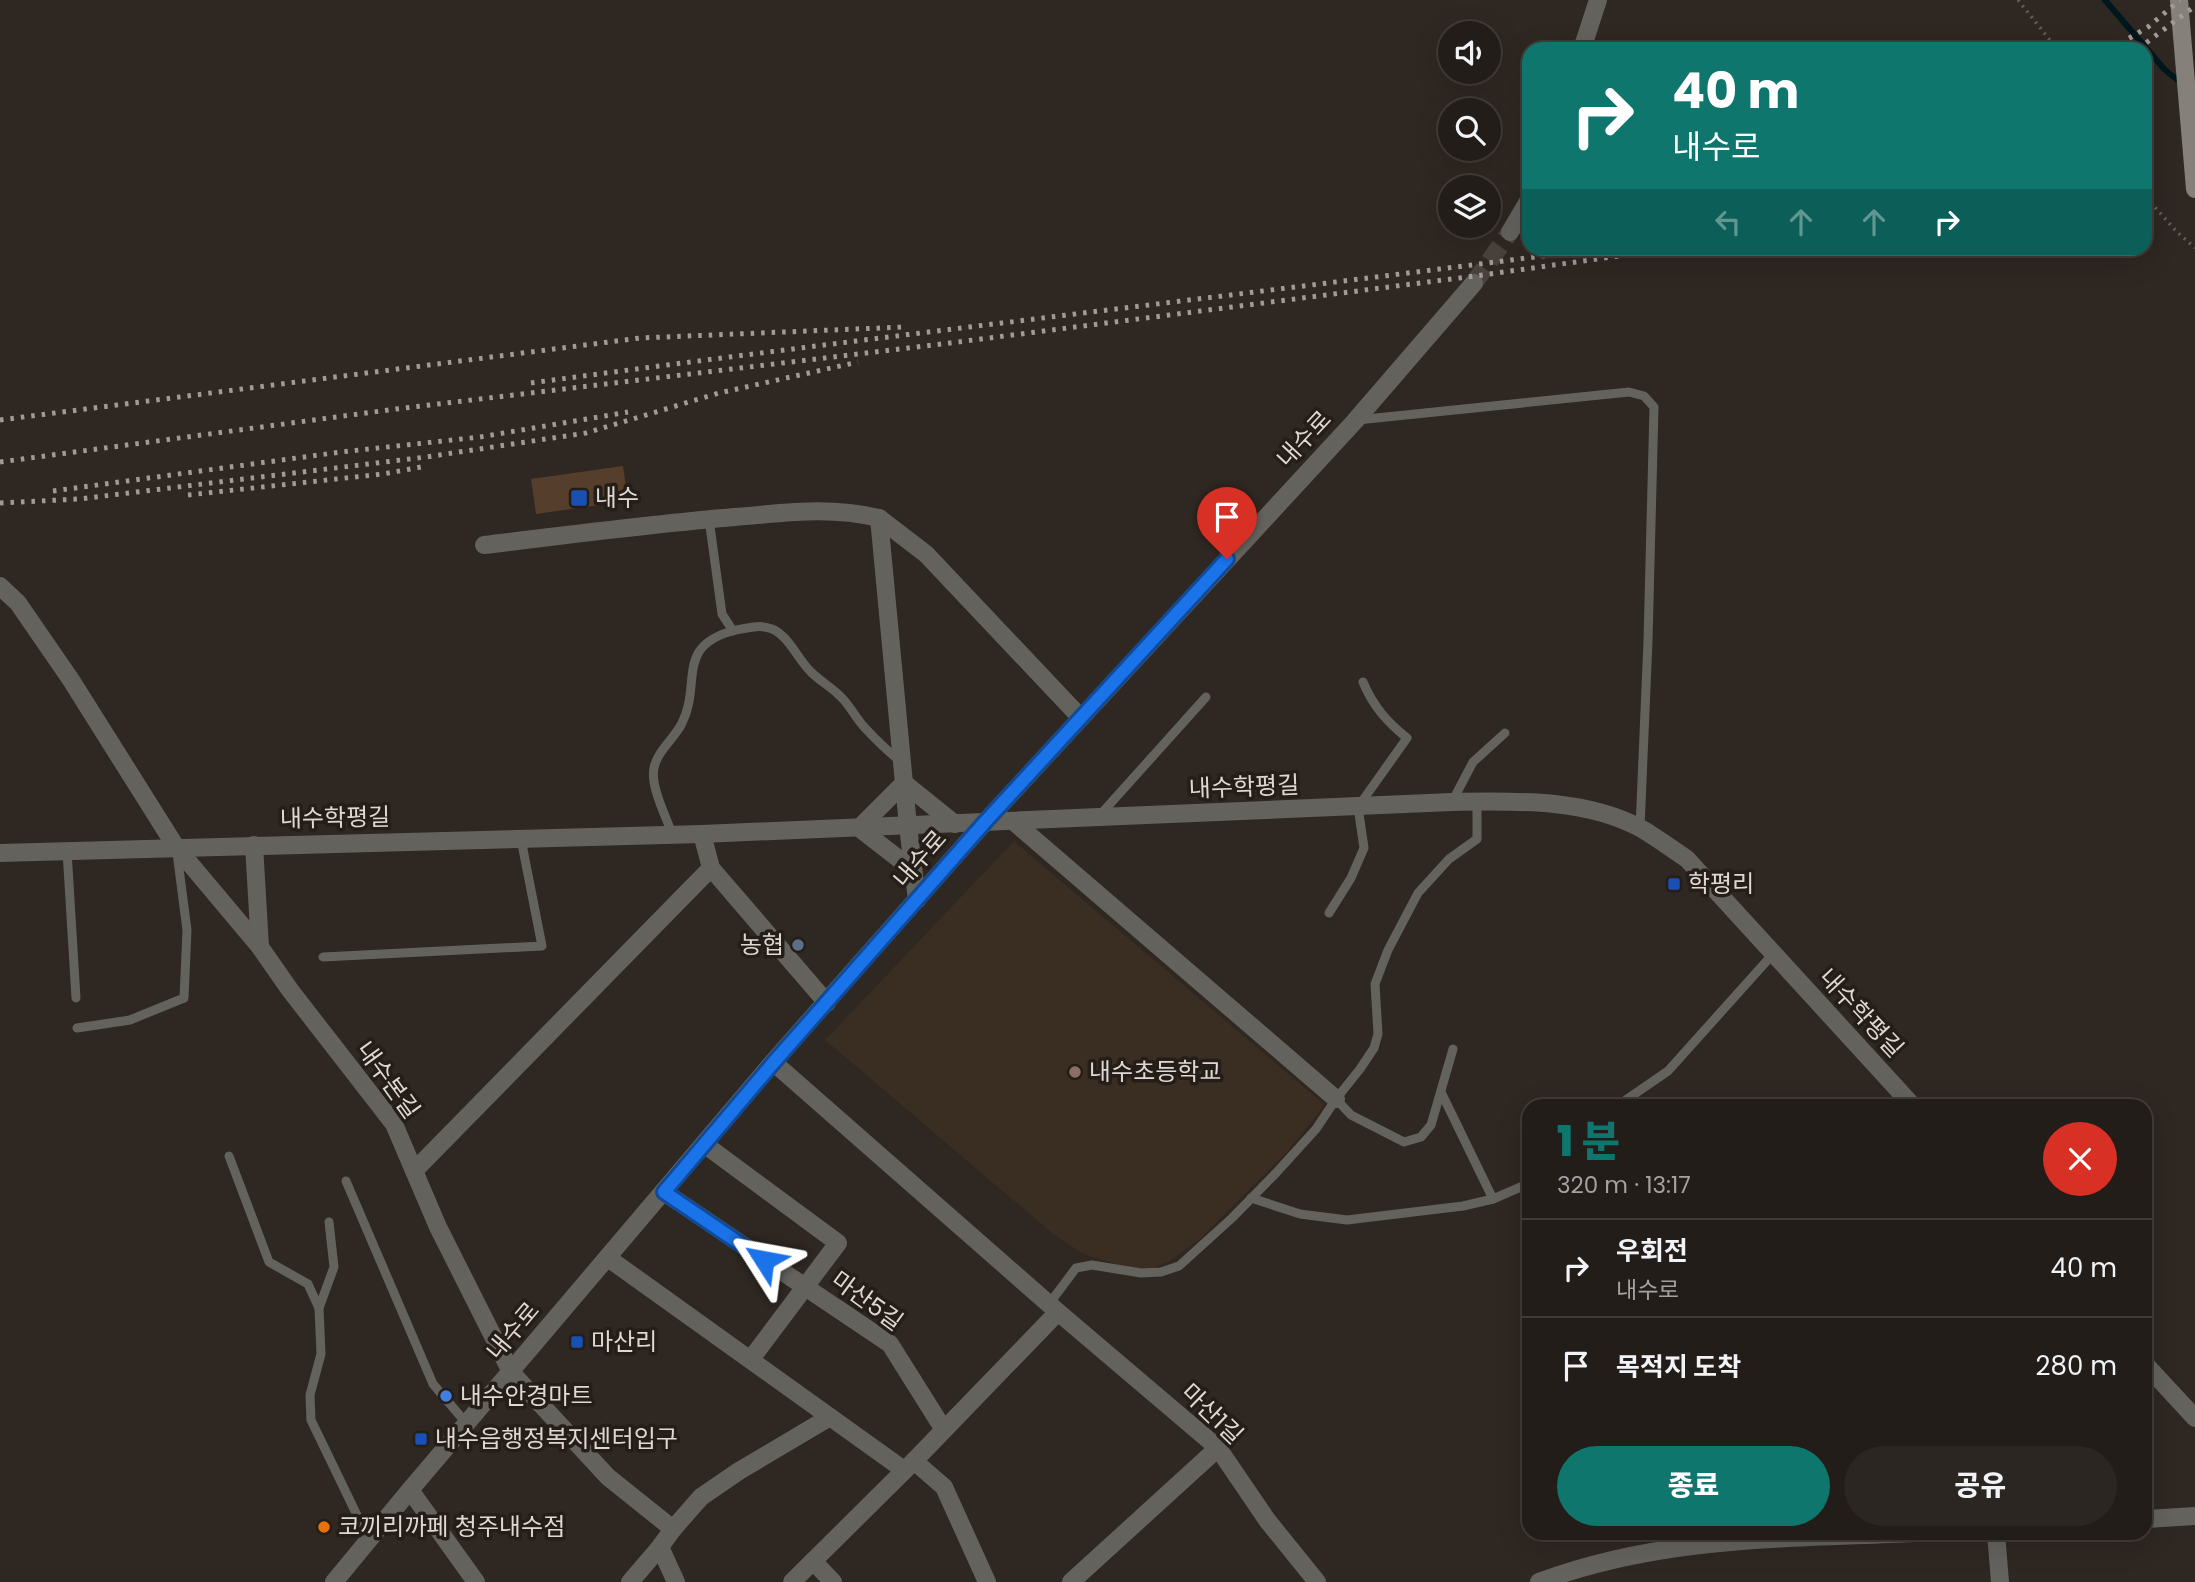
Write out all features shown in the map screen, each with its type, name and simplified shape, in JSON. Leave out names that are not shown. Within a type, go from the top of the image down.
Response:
[{"type":"main road","points":[[2179,0],[2195,189]]},
{"type":"street","points":[[1584,42],[1598,0]]},
{"type":"street","points":[[1510,232],[1522,212]]},
{"type":"street","name":"내수로","points":[[334,1582],[774,1062],[985,822],[1355,421],[1474,283]]},
{"type":"street","points":[[484,545],[709,519],[824,509],[879,518],[926,554],[1081,718]]},
{"type":"street","points":[[879,518],[917,900]]},
{"type":"street","name":"내수본길","points":[[0,586],[18,603],[71,680],[176,848],[260,947],[394,1124],[438,1227],[510,1372]]},
{"type":"street","points":[[904,783],[956,824]]},
{"type":"street","points":[[904,783],[859,828],[913,870]]},
{"type":"street","name":"내수학평길","points":[[0,853],[702,834],[1452,802],[1558,805],[1590,810],[1640,828],[1686,859],[1712,884],[1907,1099]]},
{"type":"street","points":[[1013,821],[1336,1098]]},
{"type":"street","points":[[702,834],[711,868],[827,1003]]},
{"type":"street","points":[[254,845],[260,947]]},
{"type":"street","points":[[414,1171],[711,868]]},
{"type":"street","name":"마산1길","points":[[774,1062],[1053,1308],[1218,1448],[1267,1520],[1317,1582]]},
{"type":"street","points":[[704,1144],[838,1242],[751,1359]]},
{"type":"street","name":"마산5길","points":[[664,1192],[890,1344],[944,1430]]},
{"type":"street","points":[[608,1258],[830,1416],[944,1487],[987,1582]]},
{"type":"street","points":[[792,1582],[944,1430],[1053,1308]]},
{"type":"street","points":[[2152,1371],[2195,1418]]},
{"type":"street","points":[[510,1372],[608,1478],[673,1529]]},
{"type":"street","points":[[631,1582],[701,1497],[738,1471],[784,1446],[830,1416]]},
{"type":"street","points":[[1071,1582],[1218,1448]]},
{"type":"street","points":[[410,1490],[476,1582]]},
{"type":"street","points":[[2152,1520],[2195,1516]]},
{"type":"street","points":[[1539,1582],[1613,1559],[1704,1540]]},
{"type":"street","points":[[1997,1540],[2000,1582]]},
{"type":"street","points":[[660,1547],[676,1582]]},
{"type":"street","points":[[813,1561],[832,1582]]},
{"type":"lane","points":[[1355,421],[1629,392],[1644,396],[1654,407],[1640,828]]},
{"type":"lane","points":[[709,519],[722,614],[733,631]]},
{"type":"lane","points":[[672,834],[654,784],[653,770],[656,759],[684,720],[693,661],[700,649],[733,631],[756,626],[774,629],[792,647],[809,671],[842,697],[865,729],[902,764]]},
{"type":"lane","points":[[1329,913],[1351,878],[1364,848],[1358,807],[1408,738],[1389,723],[1371,700],[1363,682]]},
{"type":"lane","points":[[1098,817],[1206,697]]},
{"type":"lane","points":[[1452,802],[1473,762],[1504,733]]},
{"type":"lane","points":[[1053,1308],[1076,1268],[1092,1265],[1161,1272],[1179,1266],[1251,1198],[1316,1129],[1374,1048],[1378,1034],[1375,984],[1388,950],[1418,893],[1449,859],[1477,839],[1477,802]]},
{"type":"lane","points":[[323,957],[542,946],[521,839]]},
{"type":"lane","name":"내수본길","points":[[77,1028],[130,1020],[184,998],[187,930],[176,848]]},
{"type":"lane","points":[[67,851],[76,998]]},
{"type":"lane","points":[[1628,1099],[1668,1071],[1773,954]]},
{"type":"lane","points":[[1336,1098],[1351,1115],[1404,1142],[1421,1137],[1431,1125],[1453,1049]]},
{"type":"lane","points":[[1441,1093],[1493,1199]]},
{"type":"lane","points":[[229,1156],[269,1262],[308,1284],[319,1308],[321,1354],[310,1395],[311,1420],[369,1540]]},
{"type":"lane","points":[[346,1181],[433,1384],[467,1424]]},
{"type":"lane","points":[[1251,1198],[1300,1214],[1347,1220],[1463,1206],[1493,1199],[1522,1186]]},
{"type":"lane","points":[[319,1308],[334,1267],[329,1222]]},
{"type":"path","points":[[2018,0],[2051,42]]},
{"type":"path","points":[[2152,204],[2195,248]]},
{"type":"shaded area","name":"내수초등학교","points":[[1014,841],[1325,1105],[1287,1152],[1200,1239],[1170,1261],[1151,1269],[1132,1269],[1083,1254],[1053,1234],[825,1040]]},
{"type":"building","points":[[623,466],[628,501],[536,514],[531,479]]},
{"type":"waterway","points":[[2105,0],[2141,42]]},
{"type":"waterway","points":[[2152,55],[2165,70],[2183,84]]},
{"type":"tunnel","points":[[1474,283],[1510,232]]},
{"type":"railway","points":[[2123,42],[2148,27],[2180,0]]},
{"type":"railway","points":[[2147,42],[2195,6]]},
{"type":"railway","points":[[531,383],[1542,256]]},
{"type":"railway","points":[[0,462],[396,409],[942,344],[1619,256]]},
{"type":"railway","points":[[0,420],[640,338],[904,327]]},
{"type":"railway","points":[[0,503],[79,499],[426,457],[586,433],[719,393],[858,362]]},
{"type":"railway","points":[[53,491],[341,452],[480,437],[628,412]]},
{"type":"railway","points":[[188,495],[383,474],[421,467]]},
{"type":"place","name":"내수","points":[[579,498]]},
{"type":"place","name":"학평리","points":[[1674,884]]},
{"type":"place","name":"농협","points":[[798,945]]},
{"type":"place","name":"내수초등학교","points":[[1075,1072]]},
{"type":"place","name":"마산리","points":[[577,1342]]},
{"type":"place","name":"내수안경마트","points":[[446,1396]]},
{"type":"place","name":"내수읍행정복지센터입구","points":[[421,1439]]},
{"type":"place","name":"코끼리까페 청주내수점","points":[[324,1527]]},
{"type":"route","points":[[764,1260],[664,1192],[774,1062],[985,822],[1227,559]]}]
